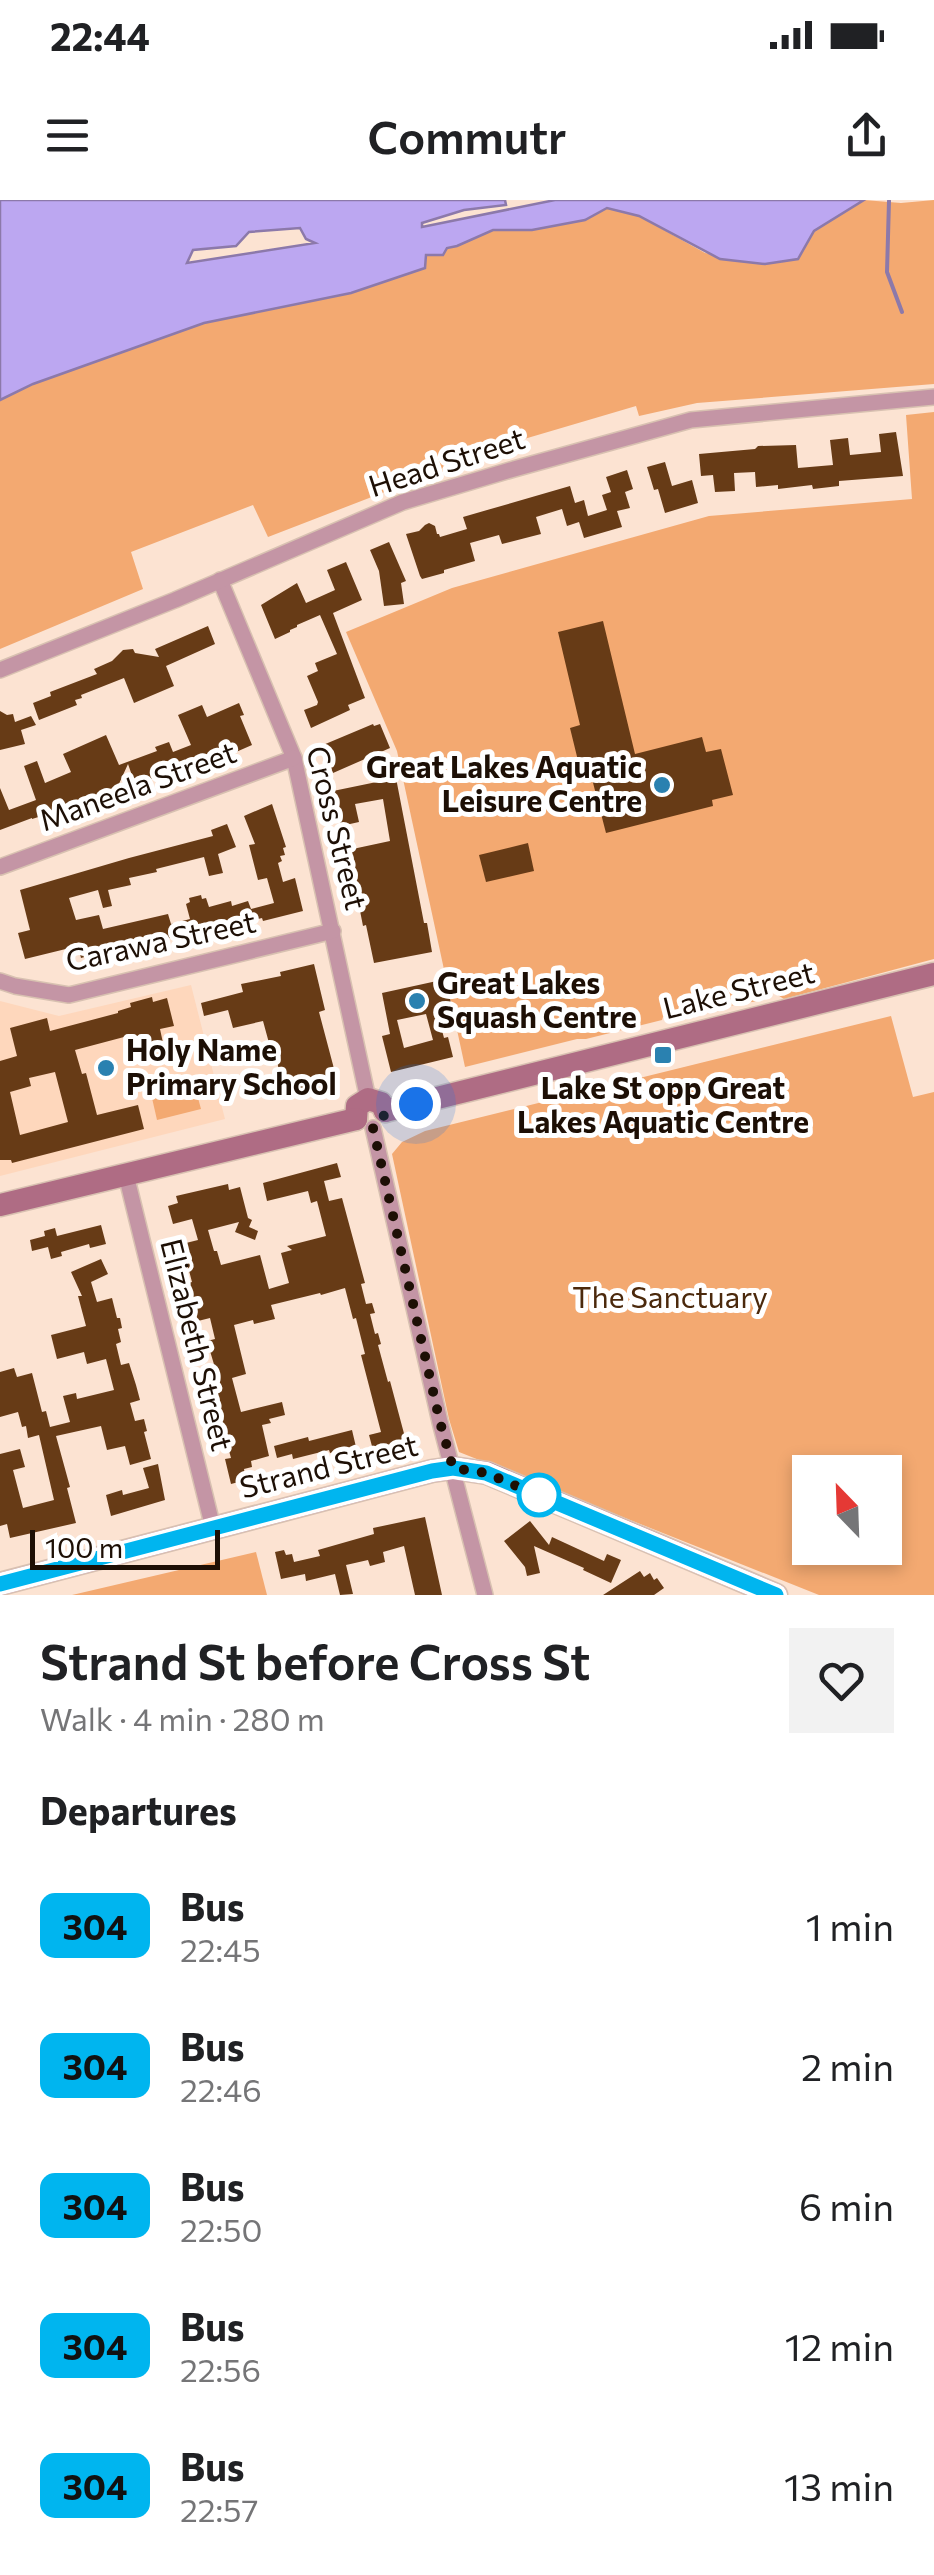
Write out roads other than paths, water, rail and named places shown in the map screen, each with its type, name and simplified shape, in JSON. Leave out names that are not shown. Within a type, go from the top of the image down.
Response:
[{"type":"street","name":"Head Street","points":[[0,670],[403,502],[691,420],[934,397]]},
{"type":"street","name":"Cross Street","points":[[220,580],[294,758],[440,1422],[485,1595]]},
{"type":"street","name":"Maneela Street","points":[[0,867],[294,758]]},
{"type":"street","name":"Carawa Street","points":[[0,980],[69,995],[333,932]]},
{"type":"street","name":"Lake Street","points":[[0,1205],[934,974]]},
{"type":"street","name":"Elizabeth Street","points":[[126,1175],[214,1528]]},
{"type":"street","name":"Strand Street","points":[[0,1584],[453,1468],[486,1473],[776,1595]]},
{"type":"street","points":[[12,1595],[34,1575]]},
{"type":"waterway","points":[[889,201],[887,272],[902,312]]},
{"type":"place","name":"Great Lakes Aquatic Leisure Centre","points":[[662,785]]},
{"type":"place","name":"Great Lakes Squash Centre","points":[[417,1001]]},
{"type":"place","name":"Lake St opp Great Lakes Aquatic Centre","points":[[663,1055]]},
{"type":"place","name":"Holy Name Primary School","points":[[106,1068]]},
{"type":"park label","name":"The Sanctuary","points":[[670,1298]]}]
